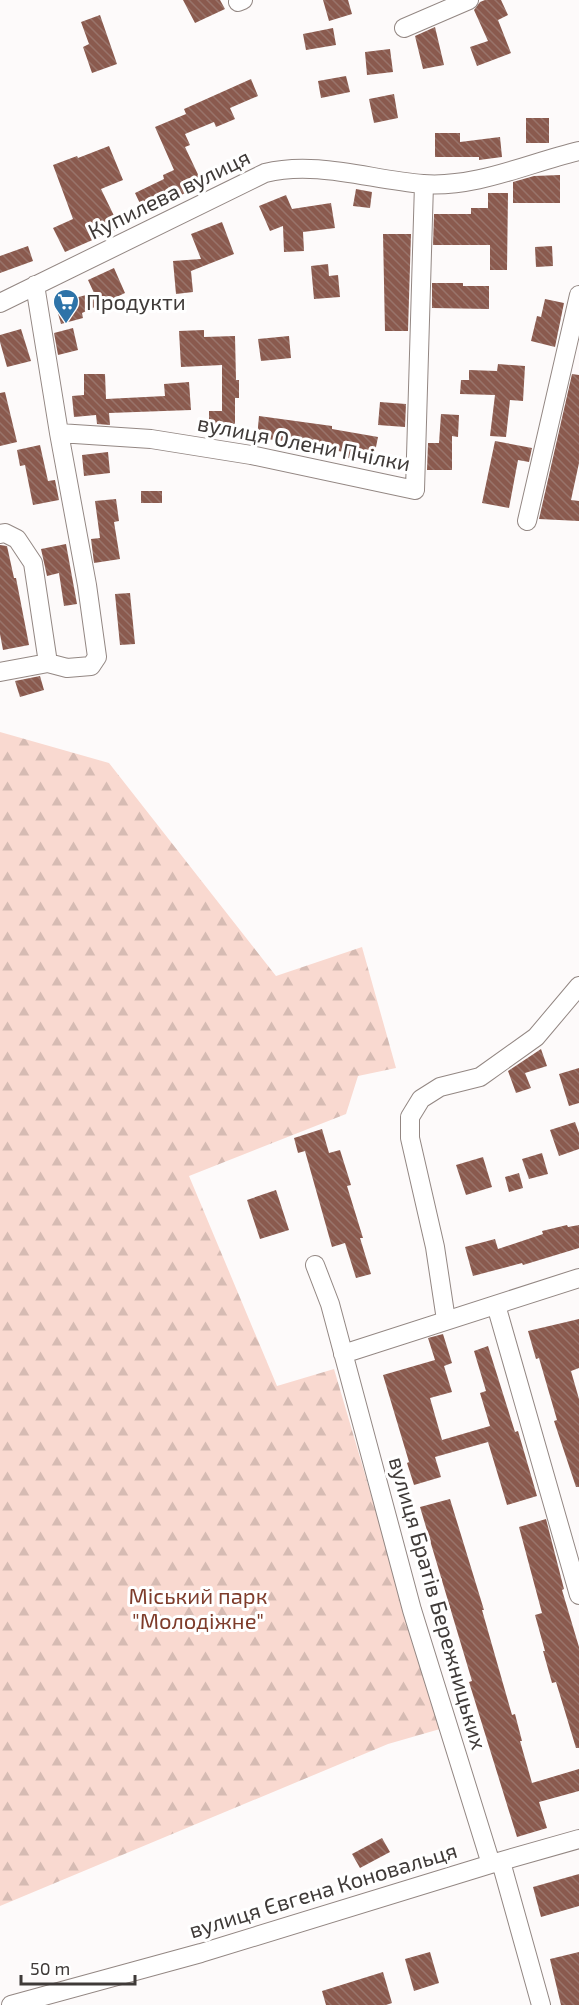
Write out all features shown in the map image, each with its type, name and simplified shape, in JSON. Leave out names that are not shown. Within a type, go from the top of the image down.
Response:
[{"type":"street","points":[[404,28],[470,0]]},
{"type":"street","name":"Купилева вулиця","points":[[0,303],[264,173],[303,169],[424,184],[454,183],[478,179],[579,151]]},
{"type":"street","name":"вулиця Олени Пчілки","points":[[59,433],[151,440],[240,453],[415,490],[424,184]]},
{"type":"street","points":[[0,672],[48,663],[67,668],[91,666],[98,657],[35,285]]},
{"type":"street","points":[[527,521],[579,295]]},
{"type":"street","points":[[0,534],[5,533],[17,539],[33,563],[48,663]]},
{"type":"street","points":[[446,1320],[435,1247],[410,1138],[410,1117],[421,1099],[430,1093],[440,1087],[480,1077],[536,1037],[579,986]]},
{"type":"street","name":"вулиця Братів Бережницьких","points":[[315,1265],[330,1304],[412,1610],[541,2005]]},
{"type":"street","points":[[342,1354],[579,1278]]},
{"type":"street","points":[[496,1305],[579,1596]]},
{"type":"street","name":"вулиця Євгена Коновальця","points":[[11,2005],[201,1953],[579,1839]]},
{"type":"green space","name":"Міський парк \"Молодіжне\"","points":[[0,732],[109,763],[276,976],[362,947],[396,1068],[358,1076],[346,1114],[189,1176],[277,1386],[334,1369],[440,1729],[388,1744],[0,1906]]},
{"type":"building","points":[[183,0],[220,0],[225,9],[195,23]]},
{"type":"building","points":[[323,0],[348,0],[352,14],[329,21]]},
{"type":"building","points":[[501,0],[508,15],[498,20],[511,53],[477,66],[470,47],[488,41],[474,10],[480,2]]},
{"type":"building","points":[[100,15],[117,64],[92,73],[83,47],[89,44],[81,22]]},
{"type":"building","points":[[435,27],[444,65],[423,69],[415,36]]},
{"type":"building","points":[[333,28],[336,45],[306,50],[303,34]]},
{"type":"building","points":[[390,49],[393,72],[367,75],[365,52]]},
{"type":"building","points":[[346,76],[350,92],[321,98],[318,81]]},
{"type":"building","points":[[251,79],[258,96],[230,108],[235,119],[216,127],[214,122],[185,134],[190,145],[185,147],[203,185],[144,212],[135,193],[164,179],[163,175],[174,170],[155,127],[186,114],[184,109]]},
{"type":"building","points":[[394,94],[398,118],[374,123],[369,99]]},
{"type":"building","points":[[526,118],[549,118],[549,143],[526,143]]},
{"type":"building","points":[[435,133],[460,133],[460,142],[500,137],[502,157],[479,160],[479,157],[435,157]]},
{"type":"building","points":[[109,146],[123,180],[101,189],[120,228],[65,252],[53,228],[73,219],[53,165]]},
{"type":"building","points":[[560,175],[560,203],[513,203],[513,182],[534,176]]},
{"type":"building","points":[[356,189],[372,192],[370,208],[353,206]]},
{"type":"building","points":[[488,193],[508,193],[507,270],[490,270],[490,245],[433,245],[434,214],[471,214],[471,208],[488,208]]},
{"type":"building","points":[[286,195],[292,209],[331,203],[335,228],[303,232],[304,251],[284,252],[283,226],[270,231],[259,206]]},
{"type":"building","points":[[222,222],[234,254],[191,271],[193,292],[176,294],[173,261],[201,259],[191,234]]},
{"type":"building","points":[[383,234],[411,234],[408,331],[385,331]]},
{"type":"building","points":[[28,246],[33,261],[0,273],[0,256]]},
{"type":"building","points":[[552,246],[553,266],[536,267],[535,247]]},
{"type":"building","points":[[328,264],[329,276],[338,275],[340,297],[314,299],[311,266]]},
{"type":"building","points":[[114,268],[125,293],[82,313],[83,318],[61,324],[55,303],[94,293],[88,280]]},
{"type":"building","points":[[432,283],[489,286],[489,309],[432,308]]},
{"type":"building","points":[[545,299],[564,303],[555,347],[531,341],[537,316],[541,317]]},
{"type":"building","points":[[73,328],[78,350],[58,355],[54,333]]},
{"type":"building","points":[[21,329],[31,361],[7,367],[0,335]]},
{"type":"building","points":[[204,330],[204,337],[235,336],[236,380],[239,380],[239,398],[235,398],[235,431],[209,431],[209,411],[222,411],[222,365],[181,367],[179,331]]},
{"type":"building","points":[[289,336],[291,358],[261,361],[258,339]]},
{"type":"building","points":[[498,364],[525,366],[523,401],[510,400],[506,437],[490,436],[495,395],[460,394],[461,380],[469,380],[469,370],[497,371]]},
{"type":"building","points":[[84,374],[105,374],[106,399],[165,396],[164,384],[189,382],[191,410],[109,413],[110,425],[97,424],[96,415],[74,417],[72,396],[84,395]]},
{"type":"building","points":[[572,374],[579,375],[579,463],[571,500],[579,501],[579,521],[539,519]]},
{"type":"building","points":[[5,392],[17,442],[0,446],[0,393]]},
{"type":"building","points":[[380,402],[406,404],[405,427],[378,425]]},
{"type":"building","points":[[441,414],[459,415],[458,437],[452,436],[452,470],[427,470],[428,443],[439,443]]},
{"type":"building","points":[[259,416],[332,426],[332,429],[378,437],[373,462],[344,457],[345,452],[301,446],[302,443],[257,438]]},
{"type":"building","points":[[495,441],[532,448],[529,462],[518,460],[509,508],[482,503]]},
{"type":"building","points":[[40,445],[48,481],[55,480],[59,500],[33,505],[25,465],[20,466],[17,450]]},
{"type":"building","points":[[108,452],[110,473],[84,476],[82,455]]},
{"type":"building","points":[[141,491],[162,491],[162,503],[141,503]]},
{"type":"building","points":[[116,499],[119,521],[114,522],[120,559],[94,563],[91,539],[100,538],[95,501]]},
{"type":"building","points":[[66,544],[77,604],[64,606],[59,573],[47,576],[41,549]]},
{"type":"building","points":[[0,545],[7,546],[14,578],[16,578],[29,645],[3,650],[0,634]]},
{"type":"building","points":[[130,593],[135,644],[120,645],[115,594]]},
{"type":"building","points":[[40,676],[44,690],[20,697],[15,681]]},
{"type":"building","points":[[541,1049],[547,1066],[525,1073],[531,1088],[516,1093],[508,1071]]},
{"type":"building","points":[[579,1068],[579,1103],[569,1106],[559,1074]]},
{"type":"building","points":[[575,1122],[579,1133],[579,1149],[559,1156],[550,1130]]},
{"type":"building","points":[[322,1129],[329,1153],[340,1150],[351,1185],[347,1186],[371,1274],[356,1278],[345,1243],[332,1247],[305,1151],[298,1153],[294,1138]]},
{"type":"building","points":[[542,1153],[548,1174],[529,1179],[522,1159]]},
{"type":"building","points":[[483,1157],[492,1187],[466,1195],[456,1165]]},
{"type":"building","points":[[519,1173],[523,1188],[509,1192],[505,1177]]},
{"type":"building","points":[[276,1190],[289,1230],[260,1239],[247,1200]]},
{"type":"building","points":[[567,1225],[568,1227],[579,1225],[579,1248],[523,1265],[522,1263],[473,1276],[465,1247],[495,1239],[498,1249],[543,1234],[542,1231]]},
{"type":"building","points":[[579,1319],[579,1368],[571,1371],[579,1399],[579,1487],[576,1487],[554,1421],[557,1420],[539,1358],[536,1359],[528,1331]]},
{"type":"building","points":[[443,1334],[452,1363],[444,1366],[452,1392],[430,1398],[442,1440],[490,1426],[480,1393],[486,1391],[474,1351],[488,1346],[515,1432],[518,1431],[537,1496],[507,1505],[488,1442],[435,1457],[441,1477],[414,1485],[383,1375],[435,1360],[428,1338]]},
{"type":"building","points":[[450,1499],[484,1610],[482,1610],[512,1715],[515,1714],[532,1783],[579,1769],[579,1791],[539,1802],[547,1828],[517,1837],[469,1682],[472,1681],[420,1507]]},
{"type":"building","points":[[546,1519],[564,1589],[562,1590],[579,1647],[579,1748],[576,1748],[556,1682],[552,1683],[543,1651],[545,1651],[535,1615],[542,1613],[519,1527]]},
{"type":"building","points":[[382,1838],[390,1852],[360,1868],[352,1854]]},
{"type":"building","points":[[579,1874],[579,1906],[541,1917],[533,1887]]},
{"type":"building","points":[[430,1952],[439,1983],[414,1991],[405,1959]]},
{"type":"building","points":[[579,1952],[579,2005],[561,2005],[550,1959]]},
{"type":"building","points":[[383,1972],[392,2003],[386,2005],[326,2005],[322,1991]]},
{"type":"place","name":"Продукти","points":[[66,325]]}]
